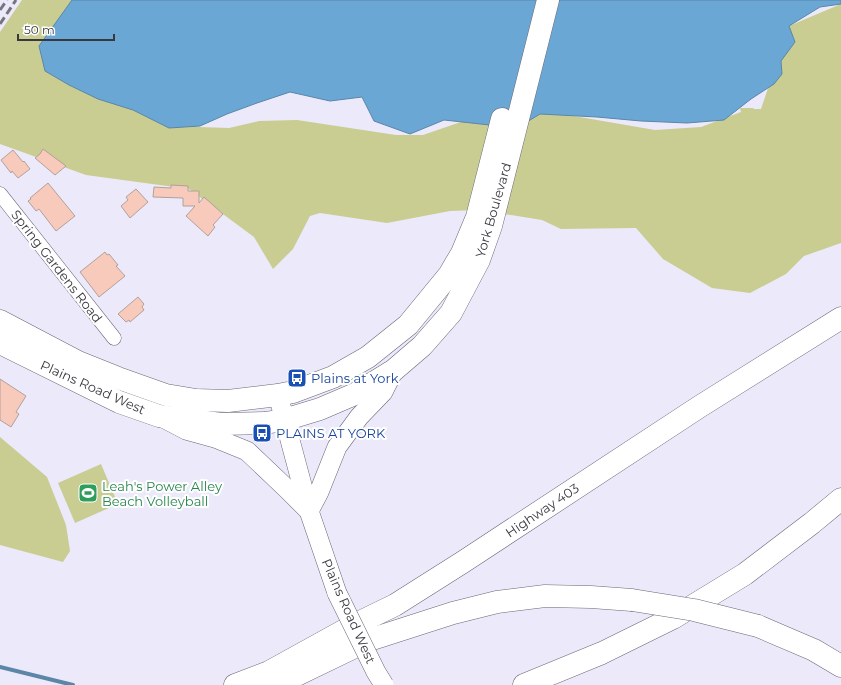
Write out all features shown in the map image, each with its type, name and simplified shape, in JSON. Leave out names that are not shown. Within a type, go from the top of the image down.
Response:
[{"type":"main road","name":"York Boulevard","points":[[284,420],[320,409],[355,394],[394,370],[422,346],[451,313],[479,260],[484,222],[533,0]]},
{"type":"main road","name":"York Boulevard","points":[[278,395],[293,392],[333,378],[368,357],[408,325],[449,275],[462,253],[484,222],[548,0]]},
{"type":"main road","name":"Highway 403","points":[[235,685],[269,672],[356,624],[395,605],[692,412],[841,318]]},
{"type":"main road","name":"Plains Road West","points":[[0,321],[78,362],[166,395],[196,400],[228,401],[278,395],[308,511],[338,592],[376,672],[384,685]]},
{"type":"main road","name":"Plains Road West","points":[[0,343],[119,402],[159,416],[221,424],[265,423],[284,420]]},
{"type":"main road","points":[[159,416],[186,430],[215,438],[246,451],[287,489],[308,511],[319,492],[337,447],[359,417],[383,392],[394,370]]},
{"type":"main road","points":[[524,685],[602,654],[673,618],[746,574],[841,499]]},
{"type":"main road","points":[[276,685],[369,640],[453,613],[497,602],[545,596],[632,600],[694,610],[758,626],[814,650],[841,666]]},
{"type":"street","name":"Spring Gardens Road","points":[[0,194],[114,338]]},
{"type":"green space","points":[[22,0],[76,0],[130,109],[199,127],[229,128],[259,121],[297,120],[396,135],[423,135],[510,105],[655,130],[701,127],[741,112],[740,108],[761,109],[789,26],[841,4],[841,243],[804,256],[786,274],[750,293],[712,288],[663,259],[636,228],[561,229],[542,220],[479,210],[450,211],[387,223],[320,213],[310,216],[293,249],[273,269],[254,237],[189,189],[86,175],[0,144],[0,32]]},
{"type":"green space","points":[[0,437],[47,477],[66,525],[70,551],[63,562],[0,545]]},
{"type":"green space","name":"Leah's Power Alley Beach Volleyball","points":[[101,464],[118,504],[75,523],[58,483]]},
{"type":"water","points":[[72,0],[841,0],[841,4],[820,7],[789,26],[795,42],[781,61],[782,74],[774,84],[751,99],[724,120],[687,123],[540,114],[517,128],[444,120],[410,134],[374,121],[362,97],[330,101],[290,92],[227,114],[200,126],[169,128],[133,110],[98,99],[45,71],[39,46]]},
{"type":"building","points":[[43,149],[66,166],[55,175],[35,158]]},
{"type":"building","points":[[13,150],[30,169],[18,178],[12,171],[11,173],[1,160]]},
{"type":"building","points":[[48,183],[75,216],[56,231],[39,209],[36,211],[28,201]]},
{"type":"building","points":[[171,185],[188,186],[188,191],[199,191],[199,203],[204,197],[223,214],[213,225],[215,227],[208,236],[186,216],[195,206],[183,206],[183,198],[153,197],[154,187],[171,188]]},
{"type":"building","points":[[136,189],[148,202],[130,218],[121,206],[128,200],[126,197]]},
{"type":"building","points":[[105,252],[107,255],[109,254],[118,265],[116,266],[125,276],[99,297],[80,272]]},
{"type":"building","points":[[138,297],[144,304],[142,307],[144,310],[130,322],[129,320],[126,322],[118,314]]},
{"type":"building","points":[[0,379],[26,396],[16,412],[19,414],[11,427],[0,420]]},
{"type":"waterway","points":[[0,667],[73,685]]},
{"type":"railway","points":[[0,10],[7,0]]},
{"type":"railway","points":[[0,24],[16,0]]},
{"type":"place","name":"Plains at York","points":[[297,378]]},
{"type":"place","name":"PLAINS AT YORK","points":[[262,433]]},
{"type":"place","name":"Leah's Power Alley Beach Volleyball","points":[[88,493]]}]
